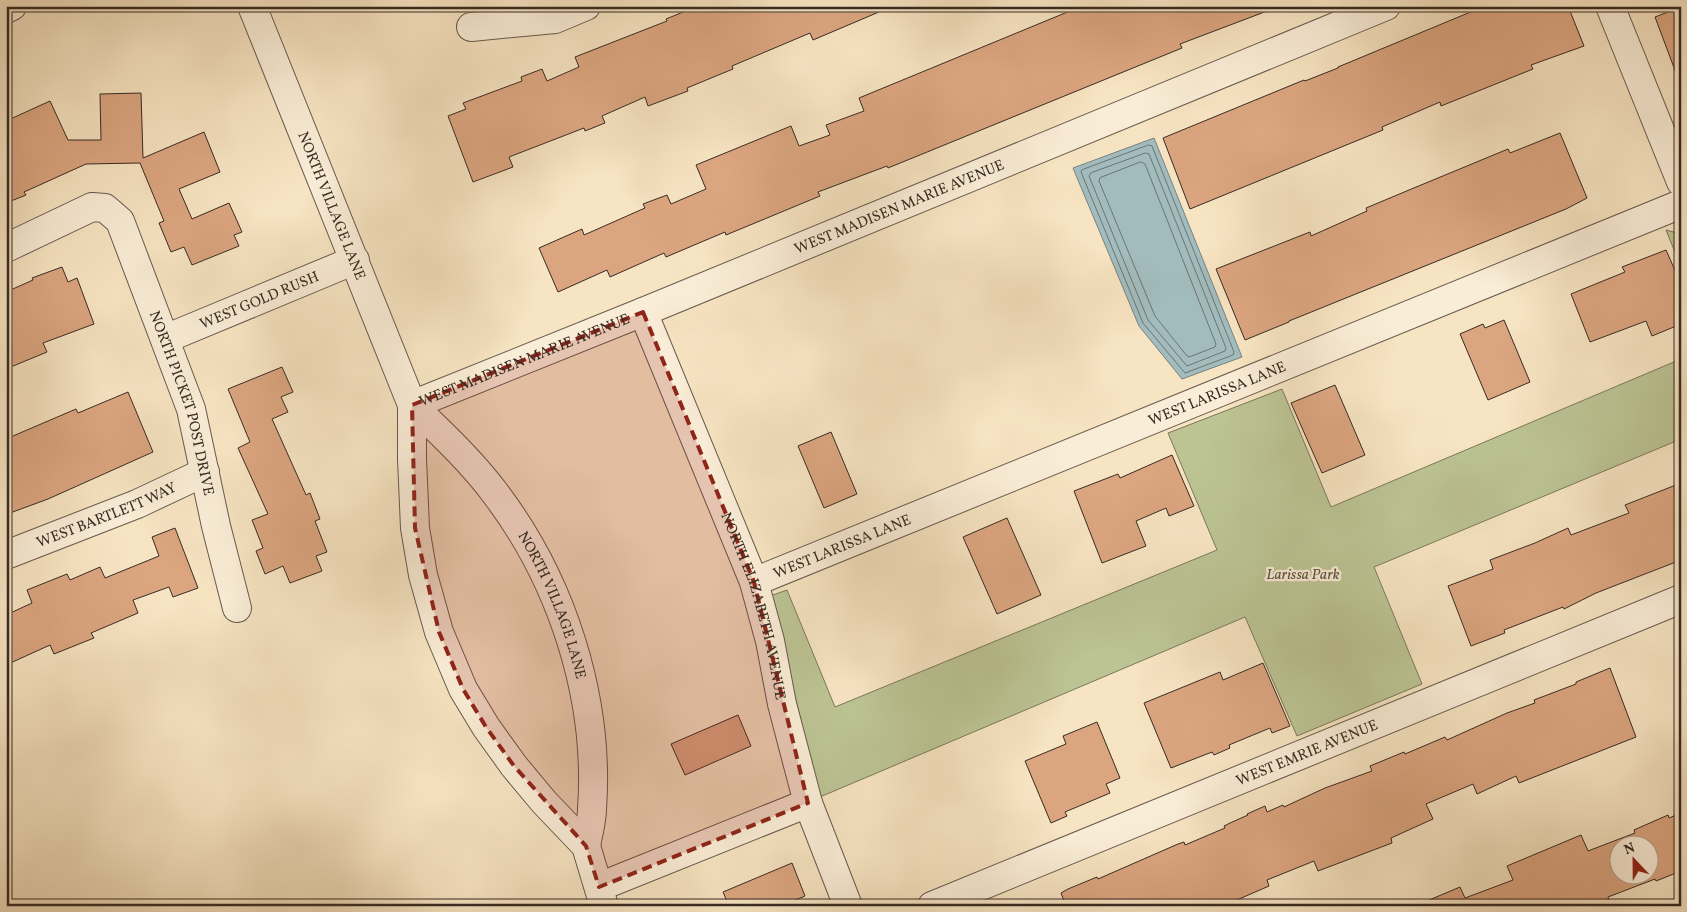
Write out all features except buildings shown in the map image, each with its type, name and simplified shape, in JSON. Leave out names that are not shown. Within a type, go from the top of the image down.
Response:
[{"type":"street","points":[[6,9],[12,6]]},
{"type":"street","name":"NORTH VILLAGE LANE","points":[[252,6],[412,405],[415,528],[423,575],[439,632],[463,689],[486,727],[514,766],[544,802],[586,846],[602,897]]},
{"type":"street","points":[[470,27],[555,19],[586,6]]},
{"type":"street","name":"WEST MADISEN MARIE AVENUE","points":[[412,405],[643,312],[1386,6]]},
{"type":"street","points":[[1610,6],[1681,182]]},
{"type":"street","name":"WEST LARISSA LANE","points":[[754,582],[1681,204]]},
{"type":"street","name":"NORTH PICKET POST DRIVE","points":[[6,248],[92,207],[105,208],[120,221],[191,409],[216,526],[237,608]]},
{"type":"street","name":"WEST GOLD RUSH","points":[[165,339],[355,260]]},
{"type":"street","name":"NORTH ELIZABETH AVENUE","points":[[643,312],[754,582],[770,641],[782,704],[808,803],[848,906]]},
{"type":"street","name":"NORTH VILLAGE LANE","points":[[412,405],[457,448],[494,492],[524,537],[556,600],[571,641],[589,718],[592,746],[592,810],[586,846]]},
{"type":"street","name":"WEST BARTLETT WAY","points":[[6,555],[137,504],[205,472]]},
{"type":"street","name":"WEST EMRIE AVENUE","points":[[932,906],[1681,599]]},
{"type":"street","points":[[602,897],[808,803]]},
{"type":"highlighted area","points":[[643,312],[754,582],[808,803],[599,887],[586,846],[514,766],[486,727],[463,689],[439,632],[415,528],[412,405]]},
{"type":"green space","points":[[1666,230],[1681,234],[1681,267]]},
{"type":"green space","name":"Larissa Park","points":[[1681,359],[1681,439],[1374,567],[1422,684],[1297,736],[1245,617],[820,797],[770,596],[787,590],[835,707],[1217,550],[1168,433],[1282,389],[1331,507]]},
{"type":"water","points":[[1154,138],[1242,357],[1182,379],[1139,326],[1073,168]]}]
